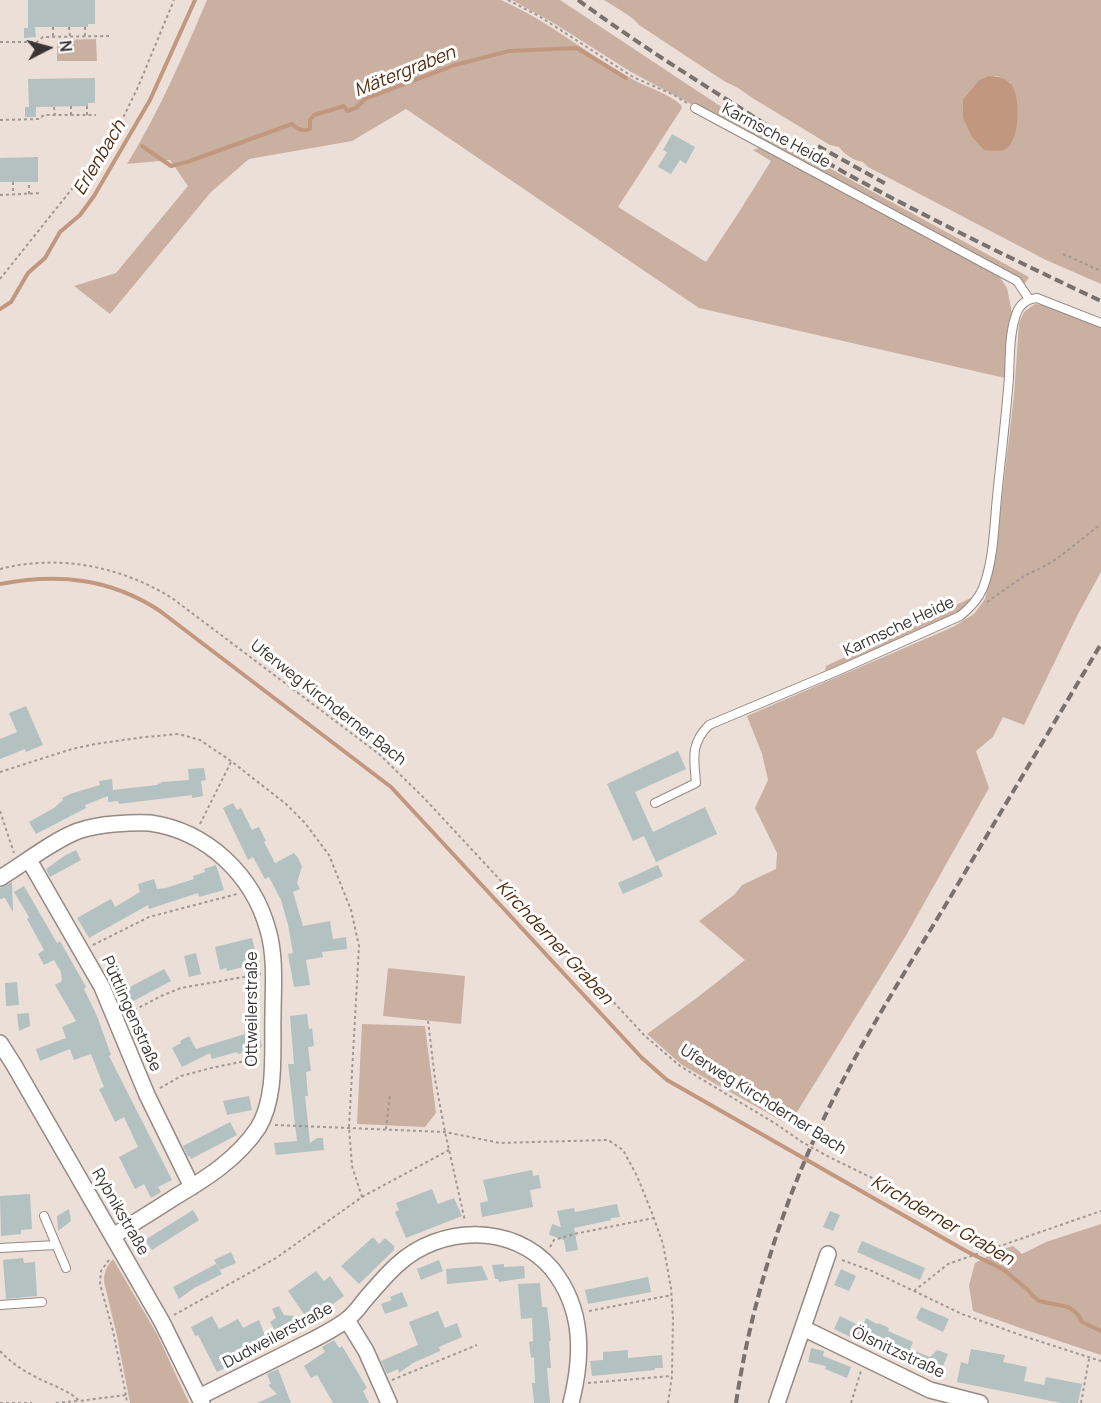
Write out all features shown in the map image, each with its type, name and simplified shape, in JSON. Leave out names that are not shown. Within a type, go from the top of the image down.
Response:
[{"type":"street","name":"Ottweilerstraße","points":[[0,878],[78,831],[128,823],[149,823],[174,828],[214,849],[231,864],[252,891],[269,932],[273,972],[271,1090],[260,1125],[240,1152],[220,1169],[116,1241]]},
{"type":"street","name":"Püttlingenstraße","points":[[24,863],[82,951],[102,987],[147,1095],[192,1187]]},
{"type":"street","name":"Rybnikstraße","points":[[0,1043],[162,1322],[201,1400]]},
{"type":"street","name":"Dudweilerstraße","points":[[201,1400],[347,1320],[398,1264],[421,1247],[454,1235],[468,1234],[496,1236],[528,1248],[544,1260],[557,1276],[574,1308],[580,1347],[572,1403]]},
{"type":"street","points":[[777,1403],[828,1254]]},
{"type":"street","points":[[347,1320],[366,1351],[389,1403]]},
{"type":"street","name":"Ölsnitzstraße","points":[[804,1328],[865,1357],[927,1396],[980,1403]]},
{"type":"lane","name":"Karmsche Heide","points":[[655,802],[696,783],[695,744],[700,734],[709,725],[856,663],[960,615],[978,599],[990,559],[1015,316],[1022,304],[1029,299],[1017,281],[695,108]]},
{"type":"lane","points":[[1029,299],[1037,298],[1048,301],[1101,323]]},
{"type":"lane","points":[[44,1215],[66,1268]]},
{"type":"lane","points":[[0,1248],[56,1245]]},
{"type":"lane","points":[[0,1305],[42,1302]]},
{"type":"path","points":[[0,279],[79,180],[121,122],[174,0]]},
{"type":"path","name":"Karmsche Heide","points":[[508,0],[539,16],[633,77],[674,95],[695,108]]},
{"type":"path","points":[[53,27],[53,37]]},
{"type":"path","points":[[69,27],[69,37]]},
{"type":"path","points":[[85,27],[85,37]]},
{"type":"path","points":[[0,42],[37,42],[43,37],[109,36]]},
{"type":"path","points":[[71,106],[71,115]]},
{"type":"path","points":[[87,106],[87,115]]},
{"type":"path","points":[[54,107],[55,115]]},
{"type":"path","points":[[0,120],[39,119],[44,115],[96,115]]},
{"type":"path","points":[[13,182],[13,194]]},
{"type":"path","points":[[29,182],[29,194]]},
{"type":"path","points":[[0,195],[42,193]]},
{"type":"path","points":[[1063,254],[1101,271]]},
{"type":"path","points":[[0,272],[5,273]]},
{"type":"path","points":[[970,608],[990,601],[1024,576],[1058,558],[1101,524]]},
{"type":"path","name":"Uferweg Kirchderner Bach","points":[[0,569],[41,562],[90,566],[122,574],[156,588],[172,598],[379,754],[424,798],[645,1036],[680,1066],[802,1142],[893,1188],[997,1247]]},
{"type":"path","points":[[0,772],[95,744],[145,736],[178,734],[200,740],[231,761],[286,804],[305,823],[329,855],[351,910],[359,946],[350,1127],[351,1166],[362,1197]]},
{"type":"path","points":[[194,837],[231,761]]},
{"type":"path","points":[[0,811],[24,863]]},
{"type":"path","points":[[82,951],[149,917],[252,891]]},
{"type":"path","points":[[116,1020],[181,988],[273,972]]},
{"type":"path","points":[[428,1020],[435,1079],[468,1234]]},
{"type":"path","points":[[147,1095],[181,1076],[272,1056]]},
{"type":"path","points":[[386,1129],[390,1094]]},
{"type":"path","points":[[260,1125],[445,1132],[500,1143],[608,1140],[623,1150],[637,1176],[663,1244],[672,1295],[673,1318],[672,1376],[668,1403]]},
{"type":"path","points":[[162,1322],[276,1258],[362,1197],[449,1150]]},
{"type":"path","points":[[914,1291],[948,1264],[1101,1211]]},
{"type":"path","points":[[544,1260],[554,1240],[654,1218]]},
{"type":"path","points":[[116,1241],[101,1271],[100,1284],[127,1403]]},
{"type":"path","points":[[828,1254],[872,1271],[962,1314],[1101,1362]]},
{"type":"path","points":[[575,1314],[672,1295]]},
{"type":"path","points":[[381,1384],[477,1345]]},
{"type":"path","points":[[0,1351],[16,1366],[73,1395],[79,1401]]},
{"type":"path","points":[[851,1403],[865,1357]]},
{"type":"path","points":[[1081,1403],[1089,1359]]},
{"type":"path","points":[[576,1384],[672,1376]]},
{"type":"path","points":[[56,1403],[126,1395]]},
{"type":"path","points":[[0,1402],[32,1403]]},
{"type":"shaded area","points":[[207,0],[501,0],[536,18],[632,79],[681,105],[682,108],[618,207],[706,262],[771,161],[753,150],[761,147],[999,276],[1007,288],[1012,313],[1005,378],[699,308],[406,109],[352,141],[249,159],[211,192],[110,314],[74,286],[116,273],[188,186],[170,160],[127,164],[180,63]]},
{"type":"shaded area","points":[[512,0],[560,0],[767,137],[772,137],[1029,277],[1024,285],[1013,276],[631,72],[552,22]]},
{"type":"shaded area","points":[[604,0],[1101,0],[1101,284],[1046,260],[846,155],[839,147],[830,145],[724,81]],"holes":[[[988,76],[997,76],[1011,83],[963,99],[979,80]]]},
{"type":"shaded area","points":[[96,39],[97,61],[57,61],[57,40]]},
{"type":"shaded area","points":[[988,76],[1000,77],[1008,81],[1014,88],[1016,96],[1018,116],[1014,135],[1007,148],[996,151],[984,150],[972,137],[963,118],[963,99],[979,80]]},
{"type":"shaded area","points":[[1035,304],[1050,306],[1101,327],[1101,572],[1024,725],[1003,717],[993,737],[976,751],[989,788],[904,939],[789,1125],[682,1065],[647,1034],[745,960],[699,921],[734,895],[742,885],[776,869],[777,853],[755,808],[768,780],[762,754],[747,716],[953,627],[974,614],[985,599],[994,566],[1014,395],[1019,323],[1024,312]]},
{"type":"shaded area","points":[[973,597],[957,614],[825,671],[826,666]]},
{"type":"shaded area","points":[[388,968],[465,976],[461,1024],[383,1016]]},
{"type":"shaded area","points":[[362,1024],[425,1026],[436,1113],[425,1127],[357,1124]]},
{"type":"shaded area","points":[[1101,1224],[1101,1355],[973,1311],[969,1286],[975,1263],[1013,1246],[1022,1254],[1046,1242]]},
{"type":"shaded area","points":[[113,1259],[157,1334],[189,1403],[130,1403],[104,1282],[104,1275]]},
{"type":"building","points":[[28,0],[95,0],[95,24],[88,24],[88,27],[35,27],[36,37],[24,38],[24,28],[28,28]]},
{"type":"building","points":[[95,78],[95,103],[88,103],[88,106],[36,107],[36,117],[25,117],[25,107],[29,107],[28,79]]},
{"type":"building","points":[[672,134],[695,147],[686,164],[680,160],[671,174],[658,167],[667,152],[663,150]]},
{"type":"building","points":[[38,157],[38,182],[0,182],[0,158]]},
{"type":"building","points":[[26,706],[43,745],[0,759],[0,739],[17,732],[9,713]]},
{"type":"building","points":[[678,751],[686,769],[635,792],[653,832],[705,807],[717,834],[656,862],[644,836],[633,841],[607,784]]},
{"type":"building","points":[[204,768],[206,780],[201,781],[203,796],[192,798],[192,795],[119,804],[118,801],[108,802],[108,796],[85,805],[86,808],[36,834],[29,822],[54,808],[63,800],[62,798],[100,785],[99,781],[112,779],[113,790],[157,785],[162,782],[189,780],[188,769]]},
{"type":"building","points":[[233,803],[237,810],[241,808],[252,830],[259,827],[275,863],[294,853],[298,858],[302,866],[297,883],[300,889],[293,892],[303,926],[330,921],[333,939],[346,937],[347,949],[322,952],[323,957],[306,960],[310,985],[294,987],[288,954],[293,953],[281,900],[269,877],[265,879],[253,857],[248,860],[223,808]]},
{"type":"building","points":[[76,850],[81,860],[50,877],[46,869]]},
{"type":"building","points":[[216,865],[224,890],[199,897],[198,893],[149,909],[148,905],[89,938],[77,918],[111,899],[115,907],[140,892],[138,884],[154,879],[157,889],[166,888],[194,879],[193,876],[205,872],[204,869]]},
{"type":"building","points":[[658,865],[663,876],[623,894],[618,883]]},
{"type":"building","points":[[12,882],[13,912],[5,898],[0,899],[0,888]]},
{"type":"building","points":[[24,886],[57,943],[60,941],[86,987],[84,989],[97,1016],[111,1055],[109,1056],[172,1180],[158,1187],[161,1192],[151,1198],[144,1184],[135,1189],[119,1157],[138,1147],[124,1117],[115,1122],[99,1089],[104,1087],[91,1054],[74,1060],[70,1049],[40,1061],[36,1049],[66,1038],[62,1027],[76,1021],[55,985],[62,981],[61,972],[54,960],[44,965],[38,954],[44,950],[27,919],[29,917],[14,892]]},
{"type":"building","points":[[252,938],[256,954],[250,955],[252,965],[227,971],[226,968],[220,970],[215,947]]},
{"type":"building","points":[[196,953],[201,974],[189,977],[184,956]]},
{"type":"building","points":[[164,969],[171,981],[126,1005],[119,993],[121,992],[119,987],[128,982],[130,987]]},
{"type":"building","points":[[17,982],[19,1005],[6,1006],[5,983]]},
{"type":"building","points":[[29,1013],[30,1026],[19,1031],[17,1014]]},
{"type":"building","points":[[307,1014],[309,1029],[312,1028],[314,1046],[308,1047],[311,1071],[306,1072],[308,1096],[305,1096],[310,1143],[317,1138],[323,1138],[324,1150],[276,1155],[274,1143],[297,1141],[288,1064],[294,1064],[290,1016]]},
{"type":"building","points":[[257,1027],[262,1047],[238,1054],[237,1052],[212,1059],[210,1053],[182,1067],[172,1048],[189,1036],[196,1049],[245,1034],[244,1031]]},
{"type":"building","points":[[249,1096],[252,1110],[227,1115],[223,1101]]},
{"type":"building","points":[[230,1122],[237,1135],[191,1159],[190,1156],[188,1157],[183,1146]]},
{"type":"building","points":[[532,1170],[533,1176],[539,1175],[541,1188],[530,1190],[533,1207],[482,1217],[480,1203],[488,1201],[483,1180]]},
{"type":"building","points":[[432,1189],[438,1204],[454,1198],[462,1216],[406,1238],[395,1212],[399,1210],[396,1203]]},
{"type":"building","points":[[30,1194],[32,1229],[21,1230],[21,1234],[1,1236],[0,1196]]},
{"type":"building","points":[[617,1204],[620,1217],[574,1228],[578,1250],[566,1252],[564,1240],[549,1235],[552,1224],[561,1227],[557,1211],[574,1208],[575,1212]]},
{"type":"building","points":[[69,1209],[71,1221],[58,1231],[57,1216]]},
{"type":"building","points":[[193,1210],[199,1220],[152,1250],[145,1240]]},
{"type":"building","points":[[830,1211],[840,1215],[833,1231],[823,1227]]},
{"type":"building","points":[[373,1237],[379,1244],[385,1238],[394,1246],[394,1250],[359,1284],[341,1266]]},
{"type":"building","points":[[862,1241],[925,1268],[920,1280],[857,1252]]},
{"type":"building","points":[[231,1252],[236,1263],[220,1270],[214,1260]]},
{"type":"building","points":[[23,1258],[24,1263],[35,1262],[37,1296],[6,1299],[3,1260]]},
{"type":"building","points":[[439,1260],[443,1271],[421,1280],[417,1269]]},
{"type":"building","points":[[216,1264],[222,1274],[194,1288],[179,1299],[173,1287]]},
{"type":"building","points":[[504,1264],[504,1267],[524,1266],[525,1278],[499,1282],[495,1279],[492,1265]]},
{"type":"building","points":[[482,1266],[488,1280],[447,1284],[446,1269]]},
{"type":"building","points":[[841,1269],[856,1276],[849,1291],[834,1285]]},
{"type":"building","points":[[316,1271],[324,1281],[330,1276],[344,1296],[294,1332],[279,1338],[270,1322],[276,1318],[272,1309],[279,1306],[284,1315],[306,1317],[288,1291]]},
{"type":"building","points":[[648,1277],[651,1292],[588,1304],[585,1290]]},
{"type":"building","points":[[540,1283],[542,1307],[547,1307],[551,1341],[549,1341],[551,1368],[547,1368],[550,1403],[534,1403],[532,1383],[535,1383],[534,1357],[531,1358],[529,1342],[533,1341],[532,1318],[521,1319],[518,1284]]},
{"type":"building","points":[[402,1292],[408,1306],[385,1314],[381,1304],[392,1300],[390,1297]]},
{"type":"building","points":[[921,1307],[949,1319],[943,1332],[916,1318]]},
{"type":"building","points":[[438,1311],[445,1328],[457,1323],[462,1337],[439,1347],[440,1351],[413,1363],[399,1373],[398,1369],[387,1374],[381,1361],[418,1345],[409,1322]]},
{"type":"building","points":[[212,1316],[219,1329],[238,1319],[243,1328],[259,1320],[268,1343],[261,1347],[262,1349],[217,1372],[198,1335],[195,1336],[191,1327]]},
{"type":"building","points":[[840,1316],[862,1327],[866,1318],[889,1328],[888,1331],[913,1342],[910,1349],[930,1357],[937,1350],[948,1354],[939,1376],[834,1329]]},
{"type":"building","points":[[334,1340],[339,1348],[342,1346],[367,1388],[363,1391],[369,1403],[333,1403],[317,1375],[311,1378],[304,1366],[325,1352],[322,1347]]},
{"type":"building","points":[[811,1348],[824,1351],[823,1356],[851,1367],[847,1378],[825,1369],[826,1366],[808,1362]]},
{"type":"building","points":[[971,1349],[1005,1355],[1003,1362],[1027,1367],[1024,1381],[1044,1385],[1046,1377],[1082,1384],[1078,1403],[1061,1403],[957,1382],[961,1362],[968,1364]]},
{"type":"building","points":[[628,1350],[628,1358],[662,1355],[663,1368],[592,1376],[590,1361],[603,1360],[603,1352]]},
{"type":"building","points":[[278,1369],[291,1403],[257,1403],[277,1394],[268,1385],[271,1384],[267,1374]]},
{"type":"waterway","name":"Erlenbach","points":[[0,309],[11,302],[28,273],[45,258],[60,232],[80,215],[94,196],[150,100],[195,0]]},
{"type":"waterway","name":"Mätergraben","points":[[142,146],[171,166],[187,162],[292,124],[300,130],[310,129],[310,120],[314,115],[344,106],[347,111],[356,108],[365,99],[455,65],[509,51],[577,48],[626,78]]},
{"type":"waterway","name":"Kirchderner Graben","points":[[0,584],[42,579],[83,581],[122,591],[160,611],[391,787],[642,1058],[667,1080],[966,1251],[1004,1270],[1039,1301],[1068,1307],[1079,1316],[1082,1322],[1101,1331]]},
{"type":"railway","points":[[578,0],[677,68],[835,167],[943,224],[1101,301]]},
{"type":"railway","points":[[818,146],[886,184]]},
{"type":"railway","points":[[736,1403],[750,1329],[770,1257],[794,1187],[824,1118],[883,1008],[1101,644]]}]
